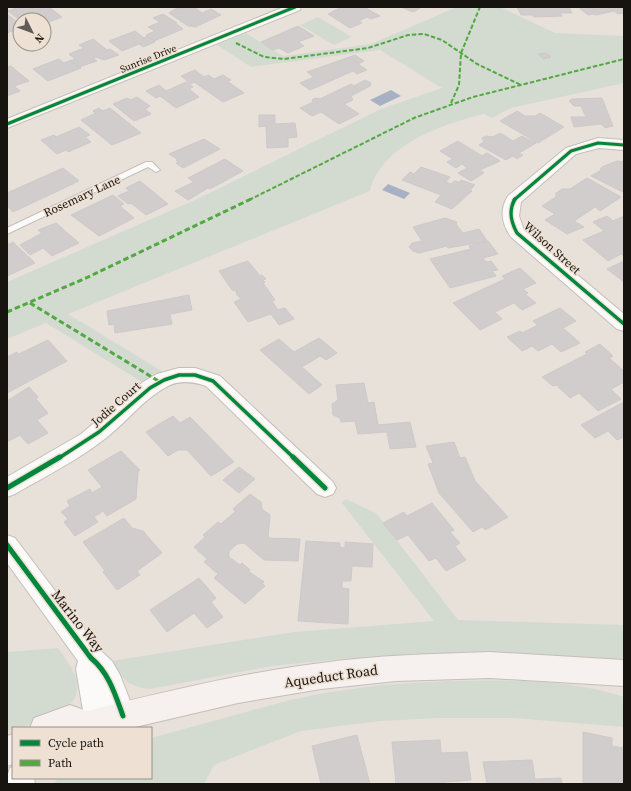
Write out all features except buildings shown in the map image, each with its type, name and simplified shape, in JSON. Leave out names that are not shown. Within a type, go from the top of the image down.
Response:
[{"type":"main road","name":"Aqueduct Road","points":[[98,723],[238,690],[313,677],[396,668],[490,665],[544,667],[624,673]]},
{"type":"main road","points":[[47,727],[70,719],[98,723]]},
{"type":"street","name":"Sunrise Drive","points":[[7,124],[295,7]]},
{"type":"street","name":"Wilson Street","points":[[624,145],[598,144],[571,151],[514,200],[510,207],[510,215],[512,224],[518,233],[624,324]]},
{"type":"street","name":"Jodie Court","points":[[7,488],[100,432],[136,398],[148,389],[164,380],[178,375],[191,374],[203,376],[213,382],[325,488]]},
{"type":"street","name":"Marino Way","points":[[7,545],[91,658],[89,669],[98,723]]},
{"type":"lane","name":"Rosemary Lane","points":[[7,231],[149,164],[156,170]]},
{"type":"shaded area","points":[[457,7],[500,7],[555,33],[624,36],[624,83],[511,108],[492,118],[484,114],[468,118],[433,131],[400,149],[387,161],[376,175],[370,191],[68,314],[165,373],[145,384],[46,323],[7,339],[7,282],[197,199],[381,109],[442,88],[380,50],[251,67],[217,45],[246,33],[283,56],[371,44]]},
{"type":"shaded area","points":[[318,17],[352,37],[334,45],[300,25]]},
{"type":"shaded area","points":[[346,499],[376,513],[458,620],[624,625],[624,659],[485,652],[360,657],[272,666],[150,689],[137,687],[127,681],[118,672],[111,661],[294,632],[434,621],[342,503]]},
{"type":"shaded area","points":[[58,648],[73,671],[77,681],[77,689],[72,703],[66,709],[51,717],[20,727],[12,727],[7,731],[7,652]]},
{"type":"shaded area","points":[[490,680],[558,683],[580,686],[624,697],[624,727],[514,718],[438,718],[380,721],[301,731],[214,765],[204,784],[54,784],[57,779],[152,779],[152,738],[290,700],[324,693],[381,685]]},
{"type":"water","points":[[391,90],[401,96],[380,106],[370,100]]},
{"type":"water","points":[[388,184],[410,193],[404,199],[382,190]]},
{"type":"marked path","points":[[451,103],[459,85],[461,53],[480,7]]},
{"type":"marked path","points":[[236,43],[264,57],[284,59],[368,48],[408,35],[424,34],[442,40],[477,64],[521,85]]},
{"type":"marked path","points":[[7,312],[86,278],[190,230],[414,118],[473,97],[624,59]]},
{"type":"marked path","points":[[30,303],[160,382]]},
{"type":"cycle path","points":[[7,124],[295,7]]},
{"type":"cycle path","points":[[624,145],[598,143],[571,151],[514,200],[510,213],[511,220],[517,233],[624,324]]},
{"type":"cycle path","points":[[7,488],[88,440],[112,422],[137,398],[150,388],[164,380],[179,375],[195,375],[213,381],[325,488]]},
{"type":"cycle path","points":[[7,545],[91,658],[98,663],[103,670],[111,684],[123,716]]}]
